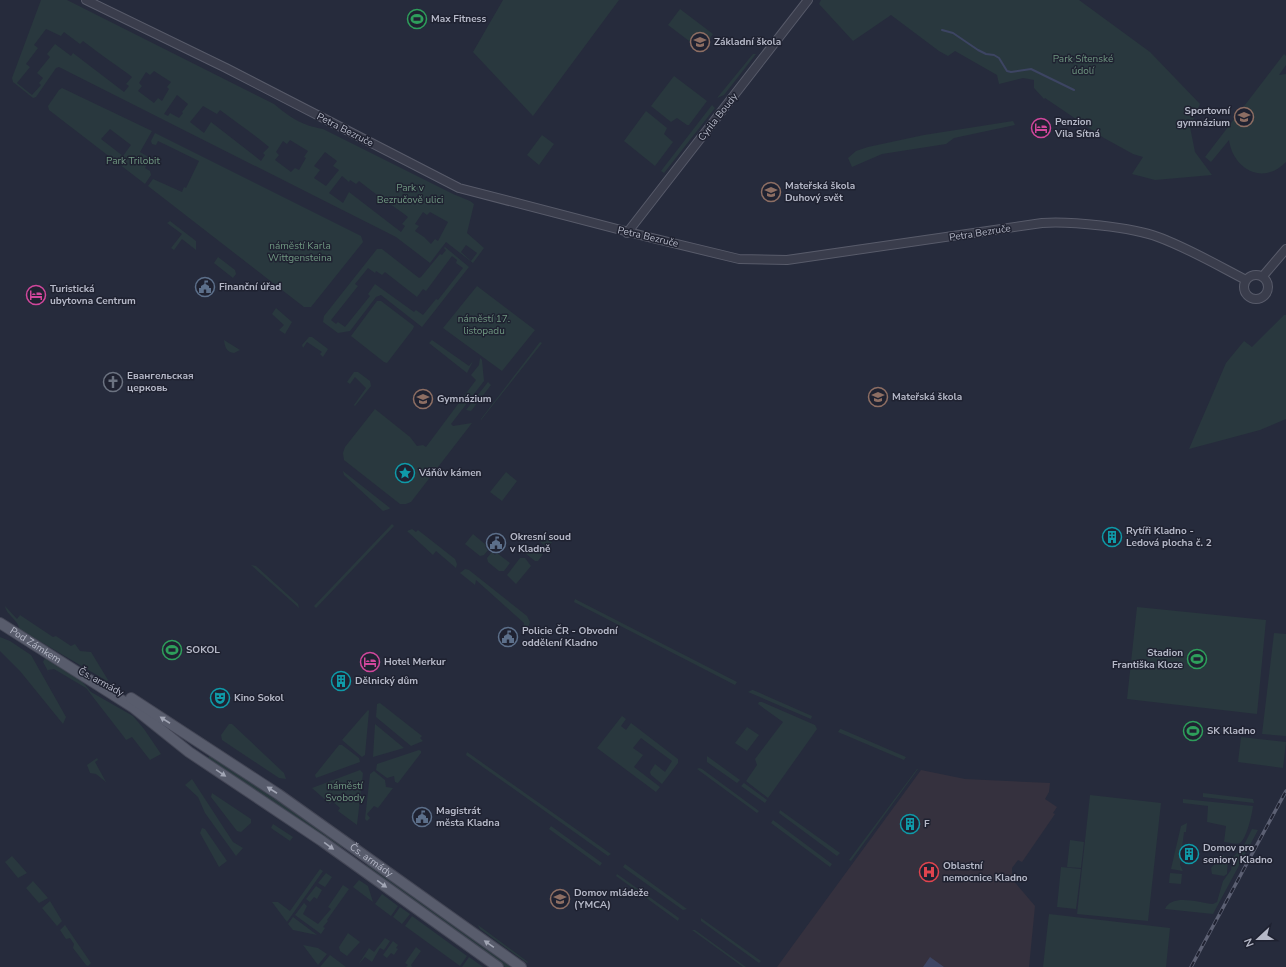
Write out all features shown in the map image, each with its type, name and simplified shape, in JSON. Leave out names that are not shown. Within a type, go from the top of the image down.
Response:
[{"type":"main road","name":"Pod Zámkem","points":[[0,623],[71,666]]},
{"type":"main road","name":"Čs. armády","points":[[71,666],[112,688],[284,798],[521,967]]},
{"type":"main road","name":"Čs. armády","points":[[71,666],[134,708],[189,752],[322,840],[498,967]]},
{"type":"street","name":"Petra Bezruče","points":[[86,0],[226,68],[459,188],[627,233],[739,259],[787,260],[1042,223],[1064,222],[1133,231],[1157,237],[1246,280]]},
{"type":"street","name":"Cyrila Boudy","points":[[627,233],[808,0]]},
{"type":"street","points":[[1263,276],[1286,249]]},
{"type":"street","points":[[1254,275],[1263,276],[1267,282],[1268,289],[1265,295],[1259,298],[1252,298],[1247,294],[1244,286],[1246,280],[1254,275]]},
{"type":"shaded area","name":"Oblastní nemocnice Kladno","points":[[921,770],[965,779],[1050,783],[1049,792],[1045,799],[1057,807],[1053,813],[1055,814],[1022,862],[1018,860],[1012,868],[1012,879],[1035,906],[1029,967],[777,967]]},
{"type":"green space","name":"Park v Bezručově ulici","points":[[41,0],[67,0],[274,104],[297,120],[323,129],[470,201],[474,204],[467,233],[484,248],[473,263],[446,242],[430,263],[396,237],[59,67],[56,68],[36,97],[33,98],[13,82],[12,78]],"holes":[[[46,29],[61,36],[64,32],[80,44],[83,41],[132,77],[126,84],[129,86],[124,92],[73,53],[71,56],[55,44],[47,54],[50,57],[37,73],[43,78],[39,83],[41,85],[32,95],[17,83],[30,67],[26,64],[38,48],[34,45]],[[154,71],[171,82],[167,87],[169,89],[162,101],[158,98],[154,103],[138,91],[142,86],[139,83],[146,72],[150,75]],[[177,95],[188,104],[179,118],[170,113],[168,116],[164,114]],[[203,106],[217,114],[220,110],[269,147],[263,153],[265,155],[261,161],[211,122],[204,133],[190,122]],[[290,140],[308,151],[299,170],[295,168],[291,172],[275,160],[279,155],[276,152],[283,141],[287,144]],[[325,152],[337,161],[333,166],[339,170],[326,186],[314,178],[320,170],[314,166]],[[342,176],[349,182],[350,180],[356,184],[359,181],[408,217],[402,224],[405,226],[401,232],[349,192],[343,203],[329,193]],[[423,212],[427,215],[430,212],[448,222],[438,241],[435,239],[431,244],[415,231],[419,226],[415,224]],[[466,245],[477,253],[471,261],[461,252]]]},
{"type":"green space","points":[[503,0],[619,0],[533,116],[473,52]]},
{"type":"green space","name":"Park Sítenské údolí","points":[[821,0],[1079,0],[1150,52],[1200,104],[1190,127],[1195,152],[1212,175],[1155,180],[1132,174],[1143,157],[1133,154],[1104,138],[1045,98],[1044,99],[1034,88],[1034,80],[1023,78],[999,84],[997,75],[955,51],[948,56],[939,51],[891,15],[853,41],[819,4]]},
{"type":"green space","points":[[680,9],[713,34],[701,50],[668,25]]},
{"type":"green space","points":[[753,54],[756,54],[724,95],[717,98]]},
{"type":"green space","points":[[1284,54],[1286,56],[1286,65],[1279,75],[1286,74],[1286,162],[1277,169],[1268,173],[1250,171],[1236,159],[1229,140],[1211,162],[1205,157]]},
{"type":"green space","points":[[674,76],[707,101],[689,125],[677,118],[671,122],[651,106]]},
{"type":"green space","name":"Park Trilobit","points":[[62,88],[152,131],[140,152],[150,158],[145,168],[150,171],[151,175],[145,184],[49,110],[48,106]],"holes":[[[110,129],[131,145],[123,156],[101,139]]]},
{"type":"green space","points":[[712,105],[715,108],[664,173],[661,171]]},
{"type":"green space","points":[[646,111],[667,128],[664,134],[673,142],[655,166],[624,141]]},
{"type":"green space","points":[[1013,121],[1015,125],[954,138],[946,144],[882,154],[852,167],[848,158],[856,151],[868,147],[924,135]]},
{"type":"green space","name":"náměstí Karla Wittgensteina","points":[[155,133],[361,236],[363,242],[311,307],[304,307],[148,186],[153,179],[182,192],[184,187],[186,188],[199,161],[158,141],[156,145],[152,144],[151,141]]},
{"type":"green space","points":[[542,135],[554,144],[539,165],[527,155]]},
{"type":"green space","points":[[170,221],[196,241],[196,250],[182,239],[174,250],[171,248],[182,234],[167,223]]},
{"type":"green space","points":[[445,247],[469,267],[422,327],[381,295],[376,297],[350,331],[338,333],[323,322],[324,316],[377,249],[382,249],[419,278],[440,254],[442,255],[446,250],[444,248]],"holes":[[[452,256],[457,260],[456,263],[463,268],[438,300],[436,299],[423,315],[416,310],[414,312],[375,284],[368,294],[370,296],[345,327],[338,322],[336,324],[331,320],[358,286],[355,284],[368,268],[375,273],[376,271],[382,275],[385,272],[417,297],[423,289],[426,291]]]},
{"type":"green space","points":[[218,257],[235,270],[236,274],[233,278],[214,263]]},
{"type":"green space","name":"náměstí 17. listopadu","points":[[477,286],[535,330],[502,371],[443,328]]},
{"type":"green space","points":[[377,301],[381,301],[414,326],[387,363],[351,336]]},
{"type":"green space","points":[[276,308],[292,322],[285,334],[279,330],[284,325],[272,314]]},
{"type":"green space","points":[[1284,315],[1286,315],[1286,419],[1260,430],[1189,449],[1226,363],[1244,341],[1252,347]]},
{"type":"green space","points":[[309,337],[312,337],[328,349],[323,357],[320,354],[322,352],[307,342],[303,348],[302,345]]},
{"type":"green space","points":[[224,340],[240,350],[234,353],[229,352],[225,347]]},
{"type":"green space","points":[[432,340],[469,366],[473,361],[467,373],[429,343]]},
{"type":"green space","points":[[540,342],[542,343],[481,420],[481,419]]},
{"type":"green space","points":[[480,358],[482,360],[484,381],[451,424],[453,426],[472,423],[411,502],[400,504],[344,460],[343,453],[345,447],[375,409],[410,437],[417,446],[423,445],[426,447],[476,380],[471,375],[479,365]]},
{"type":"green space","points":[[354,372],[358,372],[370,381],[371,386],[355,406],[354,405],[366,388],[355,377],[350,384],[347,382]]},
{"type":"green space","points":[[488,382],[491,385],[471,411],[466,410]]},
{"type":"green space","points":[[343,471],[390,508],[383,511],[344,475]]},
{"type":"green space","points":[[506,472],[517,481],[502,501],[490,492]]},
{"type":"green space","points":[[392,524],[394,526],[316,608],[314,606]]},
{"type":"green space","points":[[412,529],[416,532],[418,530],[455,559],[457,564],[456,568],[436,551],[433,555],[407,531]]},
{"type":"green space","points":[[540,533],[552,542],[548,548],[536,539]]},
{"type":"green space","points":[[473,534],[486,545],[485,547],[488,550],[484,555],[480,556],[465,544]]},
{"type":"green space","points":[[531,545],[543,554],[538,561],[535,561],[525,553]]},
{"type":"green space","points":[[492,552],[495,555],[497,553],[510,563],[504,571],[499,571],[488,562],[487,558]]},
{"type":"green space","points":[[520,558],[525,558],[531,566],[516,584],[507,575]]},
{"type":"green space","points":[[251,565],[256,566],[298,604],[299,608]]},
{"type":"green space","points":[[465,569],[469,570],[527,616],[530,622],[528,628],[523,629],[524,623],[476,580],[475,585],[460,573]]},
{"type":"green space","points":[[575,599],[737,682],[735,685],[574,602]]},
{"type":"green space","points":[[5,606],[17,619],[20,615],[53,637],[56,636],[71,646],[75,644],[80,651],[91,652],[108,680],[107,681],[19,629],[17,623]]},
{"type":"green space","name":"Stadion Františka Kloze","points":[[1137,607],[1266,620],[1257,714],[1127,699]]},
{"type":"green space","points":[[1274,633],[1286,634],[1286,736],[1262,734]]},
{"type":"green space","points":[[0,637],[10,641],[31,655],[66,717],[63,724],[20,671],[0,651]]},
{"type":"green space","points":[[45,658],[80,679],[91,692],[133,716],[161,754],[150,760],[132,737],[126,740],[86,688],[54,669],[48,670],[49,673],[43,662]]},
{"type":"green space","points":[[752,690],[812,716],[811,719],[748,692]]},
{"type":"green space","points":[[759,702],[815,725],[817,729],[768,798],[746,781],[757,765],[755,759],[783,722],[758,704]]},
{"type":"green space","points":[[380,703],[422,736],[420,738],[423,741],[411,746],[376,717],[377,704]]},
{"type":"green space","points":[[368,710],[365,755],[362,757],[342,740]]},
{"type":"green space","points":[[622,716],[626,719],[621,726],[626,730],[631,723],[678,759],[678,763],[662,784],[651,775],[650,772],[655,764],[665,772],[672,761],[641,738],[633,748],[643,755],[634,767],[660,787],[656,792],[597,748]]},
{"type":"green space","points":[[229,724],[232,724],[284,773],[286,779],[279,778],[222,740],[221,735]]},
{"type":"green space","points":[[375,724],[404,748],[373,757]]},
{"type":"green space","points":[[747,727],[759,735],[747,751],[735,743]]},
{"type":"green space","points":[[840,729],[906,757],[904,760],[838,732]]},
{"type":"green space","points":[[1241,737],[1286,742],[1283,768],[1238,762]]},
{"type":"green space","points":[[339,745],[342,745],[359,758],[360,762],[316,778],[315,775]]},
{"type":"green space","points":[[419,750],[421,753],[398,783],[395,782],[394,776],[387,778],[376,770],[377,764]]},
{"type":"green space","points":[[467,752],[611,854],[608,856],[466,755]]},
{"type":"green space","points":[[210,755],[343,845],[341,848],[208,758]]},
{"type":"green space","points":[[707,756],[740,780],[737,783],[707,762]]},
{"type":"green space","points":[[97,758],[98,760],[95,762],[106,782],[96,774],[90,773],[87,765]]},
{"type":"green space","points":[[699,768],[759,811],[757,813],[697,769]]},
{"type":"green space","points":[[917,769],[851,861],[849,860]]},
{"type":"green space","name":"náměstí Svobody","points":[[360,770],[363,773],[357,825],[338,811],[340,808],[332,801],[330,804],[312,788]]},
{"type":"green space","points":[[374,771],[385,780],[386,787],[393,788],[378,808],[374,806],[367,814],[370,818],[367,821],[365,819],[370,774]]},
{"type":"green space","points":[[192,779],[233,842],[243,848],[236,856],[205,813],[198,797],[185,785]]},
{"type":"green space","points":[[744,783],[767,800],[765,803],[741,786]]},
{"type":"green space","points":[[212,793],[251,819],[251,823],[241,832],[237,831],[211,797]]},
{"type":"green space","points":[[1203,793],[1253,799],[1254,803],[1203,797]]},
{"type":"green space","points":[[1090,795],[1161,803],[1148,921],[1077,914]]},
{"type":"green space","points":[[1183,799],[1253,806],[1249,826],[1243,840],[1238,844],[1224,842],[1226,826],[1207,822],[1208,806],[1183,803]]},
{"type":"green space","points":[[780,810],[840,853],[837,856],[779,813]]},
{"type":"green space","points":[[773,820],[832,864],[830,867],[771,823]]},
{"type":"green space","points":[[1187,823],[1186,832],[1184,832],[1180,865],[1183,871],[1171,869],[1181,826]]},
{"type":"green space","points":[[273,824],[293,837],[290,841],[271,828]]},
{"type":"green space","points":[[551,826],[602,863],[600,866],[549,829]]},
{"type":"green space","points":[[202,828],[205,829],[227,861],[219,867],[200,833]]},
{"type":"green space","points":[[1252,829],[1258,830],[1213,914],[1165,909],[1174,901],[1180,900],[1213,904],[1217,902],[1223,881],[1231,870],[1233,857],[1243,847]]},
{"type":"green space","points":[[1070,840],[1084,842],[1081,868],[1067,867]]},
{"type":"green space","points":[[1223,855],[1228,858],[1227,874],[1224,876],[1212,874],[1211,868]]},
{"type":"green space","points":[[12,856],[27,873],[18,878],[5,862]]},
{"type":"green space","points":[[367,863],[512,967],[505,967],[367,866]]},
{"type":"green space","points":[[625,864],[687,909],[683,910],[623,867]]},
{"type":"green space","points":[[1061,867],[1081,869],[1076,909],[1057,907]]},
{"type":"green space","points":[[320,869],[323,871],[287,922],[272,902],[278,902],[290,911]]},
{"type":"green space","points":[[326,873],[332,877],[325,887],[318,883]]},
{"type":"green space","points":[[1170,873],[1182,874],[1181,884],[1169,883]]},
{"type":"green space","points":[[617,874],[679,918],[678,921],[616,876]]},
{"type":"green space","points":[[359,880],[368,886],[373,902],[353,887]]},
{"type":"green space","points":[[33,881],[48,898],[39,903],[26,888]]},
{"type":"green space","points":[[343,885],[349,889],[327,920],[328,921],[323,927],[325,928],[321,934],[295,915],[304,903],[307,906],[303,914],[318,924],[331,909],[328,907]]},
{"type":"green space","points":[[316,886],[322,890],[317,899],[314,897],[310,902],[306,899]]},
{"type":"green space","points":[[382,894],[398,906],[391,916],[375,904]]},
{"type":"green space","points":[[50,901],[62,921],[57,926],[42,908]]},
{"type":"green space","points":[[400,907],[410,914],[402,924],[393,917]]},
{"type":"green space","points":[[1049,914],[1170,928],[1166,967],[1043,967]]},
{"type":"green space","points":[[412,916],[467,956],[460,966],[405,926]]},
{"type":"green space","points":[[293,917],[317,935],[293,930],[288,924]]},
{"type":"green space","points":[[701,918],[761,961],[759,963],[701,921]]},
{"type":"green space","points":[[65,925],[91,963],[88,966],[73,948],[74,944],[70,938],[66,939],[60,930]]},
{"type":"green space","points":[[478,925],[528,962],[527,963],[480,929]]},
{"type":"green space","points":[[692,930],[695,930],[746,967],[743,967]]},
{"type":"green space","points":[[348,933],[360,942],[347,956],[340,951],[339,947]]},
{"type":"green space","points":[[385,938],[390,941],[384,950],[380,948],[372,962],[365,957],[358,965],[369,948],[374,952]]},
{"type":"green space","points":[[393,941],[398,945],[396,948],[398,949],[394,955],[391,953],[387,958],[383,955]]},
{"type":"green space","points":[[303,945],[318,948],[327,954],[318,965]]},
{"type":"green space","points":[[416,947],[421,951],[411,965],[412,967],[406,967],[408,965],[405,963]]},
{"type":"green space","points":[[330,955],[346,967],[320,967]]},
{"type":"green space","points":[[469,957],[483,967],[462,967]]},
{"type":"water","points":[[930,957],[944,967],[923,967]]},
{"type":"waterway","points":[[942,30],[953,33],[978,50],[999,58],[1007,71],[1011,72],[1031,69],[1074,90]]},
{"type":"railway","points":[[1191,967],[1286,791]]},
{"type":"place","name":"Max Fitness","points":[[417,19]]},
{"type":"place","name":"Základní škola","points":[[700,42]]},
{"type":"place","name":"Sportovní gymnázium","points":[[1244,117]]},
{"type":"place","name":"Penzion Vila Sítná","points":[[1041,128]]},
{"type":"place","name":"Mateřská škola Duhový svět","points":[[771,192]]},
{"type":"place","name":"Finanční úřad","points":[[205,287]]},
{"type":"place","name":"Turistická ubytovna Centrum","points":[[36,295]]},
{"type":"place","name":"Евангельская церковь","points":[[113,382]]},
{"type":"place","name":"Mateřská škola","points":[[878,397]]},
{"type":"place","name":"Gymnázium","points":[[423,399]]},
{"type":"place","name":"Váňův kámen","points":[[405,473]]},
{"type":"place","name":"Rytíři Kladno - Ledová plocha č. 2","points":[[1112,537]]},
{"type":"place","name":"Okresní soud v Kladně","points":[[496,543]]},
{"type":"place","name":"Policie ČR - Obvodní oddělení Kladno","points":[[508,637]]},
{"type":"place","name":"SOKOL","points":[[172,650]]},
{"type":"place","name":"Stadion Františka Kloze","points":[[1197,659]]},
{"type":"place","name":"Hotel Merkur","points":[[370,662]]},
{"type":"place","name":"Dělnický dům","points":[[341,681]]},
{"type":"place","name":"Kino Sokol","points":[[220,698]]},
{"type":"place","name":"SK Kladno","points":[[1193,731]]},
{"type":"place","name":"Magistrát města Kladna","points":[[422,817]]},
{"type":"place","name":"F","points":[[910,824]]},
{"type":"place","name":"Domov pro seniory Kladno","points":[[1189,854]]},
{"type":"place","name":"Oblastní nemocnice Kladno","points":[[929,872]]},
{"type":"place","name":"Domov mládeže (YMCA)","points":[[560,899]]}]
